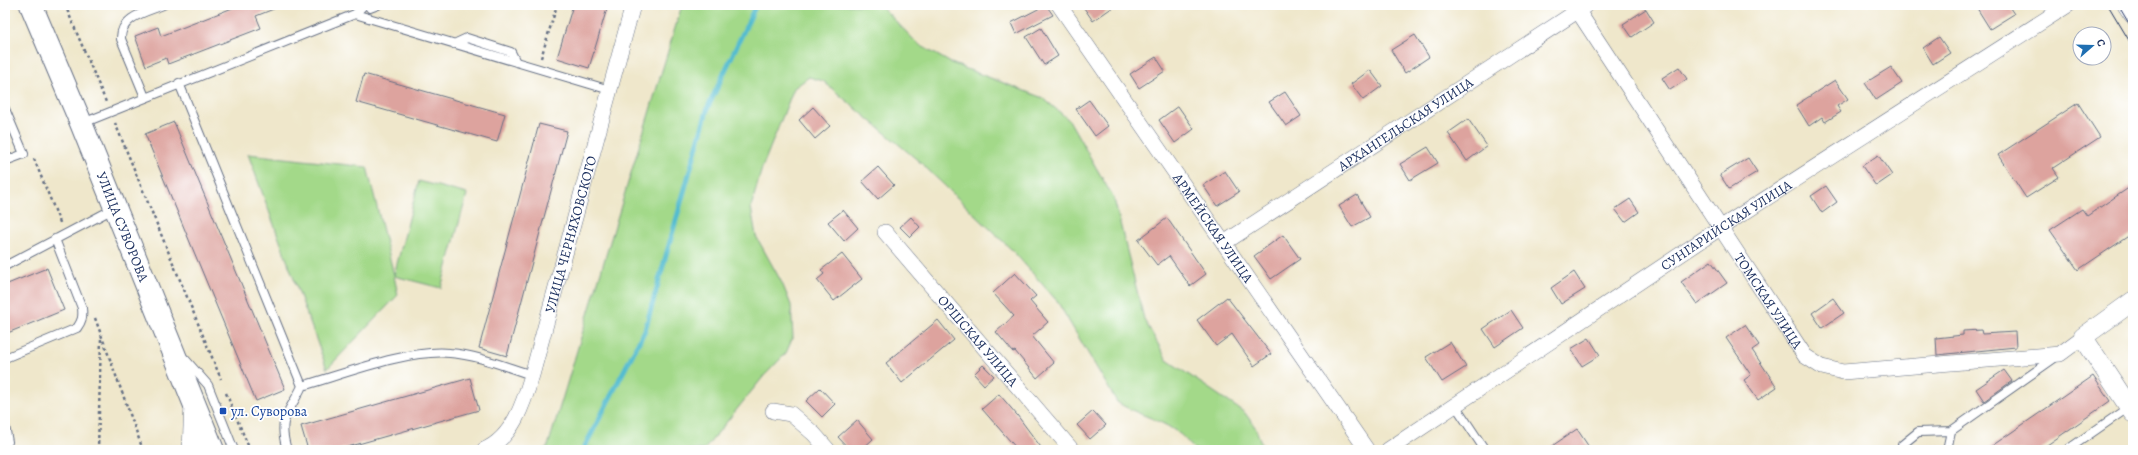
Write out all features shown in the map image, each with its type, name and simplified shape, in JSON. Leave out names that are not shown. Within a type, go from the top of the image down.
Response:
[{"type":"main road","name":"УЛИЦА СУВОРОВА","points":[[31,5],[81,123],[213,450]]},
{"type":"street","name":"УЛИЦА ЧЕРНЯХОВСКОГО","points":[[484,450],[507,431],[522,408],[633,5]]},
{"type":"street","name":"АРМЕЙСКАЯ УЛИЦА","points":[[1060,5],[1367,450]]},
{"type":"street","name":"СУНГАРИЙСКАЯ УЛИЦА","points":[[1388,450],[1720,228],[2068,5]]},
{"type":"street","points":[[2127,5],[2133,14]]},
{"type":"street","name":"АРХАНГЕЛЬСКАЯ УЛИЦА","points":[[1224,243],[1579,7]]},
{"type":"street","name":"ТОМСКАЯ УЛИЦА","points":[[1579,7],[1720,228],[1805,356],[1822,367],[1843,372],[2060,354]]},
{"type":"street","name":"ОРШСКАЯ УЛИЦА","points":[[885,232],[1072,450]]},
{"type":"street","points":[[2060,354],[2133,301]]},
{"type":"street","points":[[2083,337],[2131,410]]},
{"type":"street","points":[[192,450],[194,404]]},
{"type":"street","points":[[773,411],[791,414],[814,434],[828,450]]},
{"type":"lane","points":[[145,97],[120,39],[120,32],[124,25],[133,17],[152,7],[163,5]]},
{"type":"lane","points":[[81,123],[355,14],[364,5]]},
{"type":"lane","points":[[368,5],[370,8],[378,5]]},
{"type":"lane","points":[[355,14],[610,90]]},
{"type":"lane","points":[[179,83],[302,386],[294,404],[285,415],[283,431],[287,450]]},
{"type":"lane","points":[[5,109],[24,154],[5,161]]},
{"type":"lane","points":[[5,266],[115,208]]},
{"type":"lane","points":[[5,358],[77,328],[81,323],[83,316],[82,308],[55,239]]},
{"type":"lane","points":[[169,341],[208,385],[234,450]]},
{"type":"lane","points":[[302,386],[407,356],[428,353],[450,353],[467,356],[532,375]]},
{"type":"lane","points":[[1903,450],[1902,445],[1918,432],[1951,431],[2060,354]]},
{"type":"lane","points":[[1455,405],[1485,450]]},
{"type":"lane","points":[[2067,450],[2131,410]]},
{"type":"lane","points":[[5,426],[9,437],[8,442],[5,444]]},
{"type":"lane","points":[[1947,450],[1951,431]]},
{"type":"path","points":[[65,5],[222,384]]},
{"type":"path","points":[[540,60],[557,5]]},
{"type":"path","points":[[98,450],[101,336]]},
{"type":"path","points":[[226,391],[250,450]]},
{"type":"green space","points":[[682,5],[880,5],[918,44],[951,63],[1043,98],[1069,120],[1114,199],[1144,319],[1167,360],[1245,413],[1255,427],[1264,450],[1195,450],[1180,434],[1167,426],[1117,402],[1057,301],[1013,251],[921,163],[823,81],[809,77],[794,88],[762,168],[751,207],[756,236],[782,283],[791,305],[793,337],[786,353],[763,377],[704,450],[543,450],[548,446]]},
{"type":"green space","points":[[248,154],[367,167],[394,275],[419,181],[467,194],[441,288],[394,276],[398,295],[327,369]]},
{"type":"building","points":[[240,5],[281,6],[256,16],[261,28],[168,64],[166,58],[146,66],[135,36],[158,27],[161,36]]},
{"type":"building","points":[[573,5],[608,5],[589,68],[557,58]]},
{"type":"building","points":[[1046,5],[1053,15],[1016,34],[1011,23]]},
{"type":"building","points":[[1082,5],[1116,5],[1093,21]]},
{"type":"building","points":[[1975,5],[2008,5],[2014,14],[1990,29]]},
{"type":"building","points":[[1646,9],[1654,22],[1632,37],[1623,24]]},
{"type":"building","points":[[1041,28],[1058,56],[1044,65],[1026,37]]},
{"type":"building","points":[[1415,35],[1429,57],[1405,73],[1391,50]]},
{"type":"building","points":[[1939,37],[1950,53],[1933,64],[1923,48]]},
{"type":"building","points":[[1156,57],[1165,71],[1139,88],[1130,74]]},
{"type":"building","points":[[1679,67],[1687,79],[1670,90],[1662,78]]},
{"type":"building","points":[[1891,67],[1902,83],[1876,100],[1865,83]]},
{"type":"building","points":[[1370,70],[1382,86],[1363,100],[1351,84]]},
{"type":"building","points":[[364,74],[505,114],[497,142],[356,102]]},
{"type":"building","points":[[1835,80],[1848,99],[1837,106],[1841,112],[1825,122],[1822,117],[1809,126],[1796,105]]},
{"type":"building","points":[[1285,92],[1301,116],[1286,126],[1269,102]]},
{"type":"building","points":[[1089,100],[1108,126],[1095,136],[1076,109]]},
{"type":"building","points":[[2078,103],[2100,137],[2053,168],[2059,177],[2026,198],[1998,155]]},
{"type":"building","points":[[1178,106],[1194,129],[1175,143],[1159,120]]},
{"type":"building","points":[[813,107],[830,126],[815,139],[799,120]]},
{"type":"building","points":[[1468,119],[1487,146],[1467,161],[1448,133]]},
{"type":"building","points":[[174,122],[285,389],[256,401],[145,134]]},
{"type":"building","points":[[539,124],[567,131],[507,356],[479,348]]},
{"type":"building","points":[[1428,147],[1438,163],[1410,180],[1400,164]]},
{"type":"building","points":[[1878,155],[1892,175],[1876,186],[1862,166]]},
{"type":"building","points":[[1748,158],[1757,172],[1729,189],[1720,175]]},
{"type":"building","points":[[878,167],[894,185],[878,199],[862,181]]},
{"type":"building","points":[[1225,171],[1239,192],[1217,206],[1203,185]]},
{"type":"building","points":[[2133,185],[2133,233],[2078,270],[2050,230],[2082,209],[2087,216]]},
{"type":"building","points":[[1826,186],[1837,202],[1822,213],[1811,196]]},
{"type":"building","points":[[1357,195],[1370,217],[1352,227],[1339,206]]},
{"type":"building","points":[[1630,199],[1639,212],[1625,222],[1615,209]]},
{"type":"building","points":[[843,210],[858,228],[844,241],[828,222]]},
{"type":"building","points":[[911,217],[920,227],[910,237],[900,227]]},
{"type":"building","points":[[1167,218],[1206,274],[1190,286],[1169,256],[1157,265],[1138,240]]},
{"type":"building","points":[[1283,235],[1300,259],[1271,279],[1254,256]]},
{"type":"building","points":[[842,254],[862,279],[834,301],[817,280],[824,274],[821,270]]},
{"type":"building","points":[[1711,261],[1727,283],[1697,304],[1681,282]]},
{"type":"building","points":[[47,268],[64,310],[5,334],[5,285]]},
{"type":"building","points":[[1574,272],[1585,289],[1561,304],[1551,288]]},
{"type":"building","points":[[1015,273],[1036,296],[1030,301],[1048,322],[1032,336],[1054,363],[1037,378],[1015,351],[1013,352],[996,332],[1014,316],[993,293]]},
{"type":"building","points":[[1227,297],[1271,354],[1254,366],[1232,334],[1216,346],[1197,320]]},
{"type":"building","points":[[1833,298],[1844,313],[1822,328],[1812,313]]},
{"type":"building","points":[[1511,310],[1523,328],[1495,347],[1483,329]]},
{"type":"building","points":[[938,320],[954,340],[902,383],[886,363]]},
{"type":"building","points":[[1745,325],[1759,345],[1752,350],[1777,387],[1758,400],[1744,380],[1751,375],[1726,338]]},
{"type":"building","points":[[1981,330],[1982,334],[2015,332],[2016,347],[1937,355],[1936,338],[1963,335],[1963,331]]},
{"type":"building","points":[[1589,338],[1600,355],[1582,366],[1571,349]]},
{"type":"building","points":[[1450,342],[1466,367],[1442,382],[1426,357]]},
{"type":"building","points":[[983,365],[994,376],[984,385],[974,374]]},
{"type":"building","points":[[2004,370],[2012,381],[1984,401],[1976,389]]},
{"type":"building","points":[[2093,376],[2110,401],[2040,450],[1986,450]]},
{"type":"building","points":[[470,378],[479,410],[337,450],[308,450],[301,426]]},
{"type":"building","points":[[820,388],[835,404],[822,417],[806,401]]},
{"type":"building","points":[[999,394],[1043,450],[1018,450],[982,409]]},
{"type":"building","points":[[1093,411],[1106,425],[1090,439],[1077,425]]},
{"type":"building","points":[[857,420],[873,439],[861,450],[850,450],[838,437]]},
{"type":"building","points":[[1577,429],[1591,450],[1546,450]]},
{"type":"waterway","points":[[583,450],[645,330],[708,107],[756,5]]},
{"type":"tram line","points":[[2108,5],[2133,47]]},
{"type":"tram line","points":[[2118,5],[2133,30]]},
{"type":"place","name":"ул. Суворова","points":[[223,411]]}]
